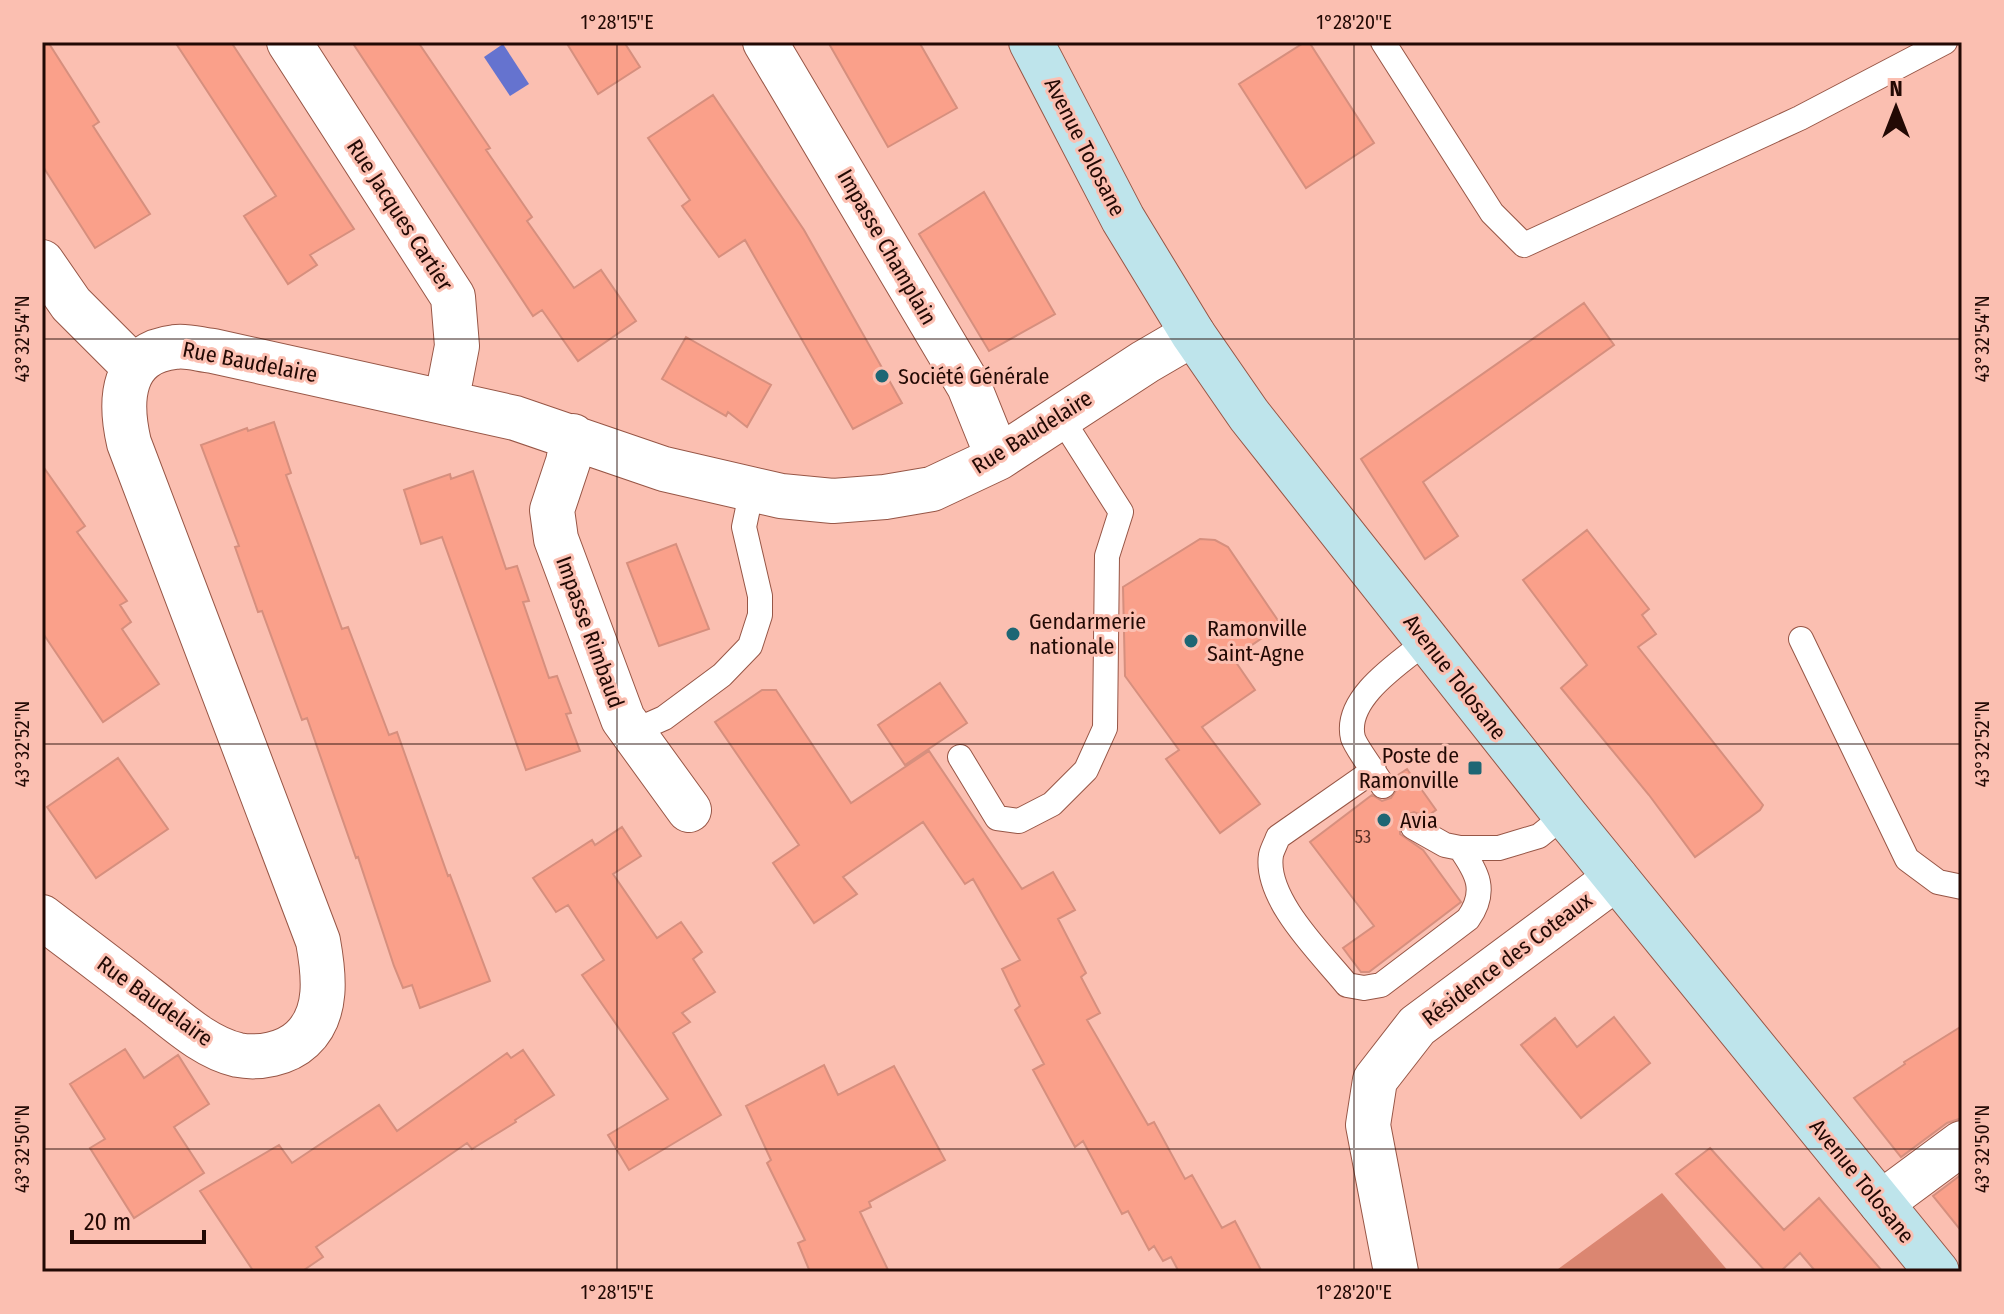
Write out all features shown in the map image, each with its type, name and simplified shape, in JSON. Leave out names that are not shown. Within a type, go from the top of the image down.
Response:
[{"type":"main road","name":"Avenue Tolosane","points":[[1031,42],[1123,219],[1193,334],[1263,434],[1565,815],[1937,1272]]},
{"type":"street","name":"Rue Jacques Cartier","points":[[289,42],[453,297],[457,346],[446,403]]},
{"type":"street","name":"Impasse Champlain","points":[[765,42],[969,386],[998,458]]},
{"type":"street","points":[[42,262],[71,304],[134,367]]},
{"type":"street","name":"Rue Baudelaire","points":[[42,917],[203,1040],[238,1055],[271,1055],[296,1045],[312,1030],[321,1007],[324,975],[318,941],[129,443],[123,418],[124,390],[134,367],[151,353],[177,346],[213,351],[515,418],[664,469],[781,496],[833,501],[932,489],[998,458],[1193,334]]},
{"type":"street","name":"Impasse Rimbaud","points":[[573,436],[552,510],[556,539],[623,719],[689,810]]},
{"type":"street","name":"Résidence des Coteaux","points":[[1396,1272],[1368,1125],[1375,1080],[1417,1026],[1616,878]]},
{"type":"street","points":[[1881,1203],[1962,1143]]},
{"type":"lane","points":[[1383,42],[1492,213],[1524,245],[1800,118],[1945,42]]},
{"type":"lane","points":[[960,757],[997,818],[1019,821],[1052,804],[1086,770],[1105,728],[1107,556],[1121,512],[1060,416]]},
{"type":"lane","points":[[632,732],[664,718],[722,675],[750,646],[760,615],[760,596],[744,527],[752,489]]},
{"type":"lane","points":[[1801,639],[1907,859],[1938,882],[1962,887]]},
{"type":"lane","points":[[1427,641],[1367,690],[1355,715],[1353,738],[1378,778],[1278,837],[1271,856],[1272,876],[1284,906],[1347,985],[1364,988],[1381,985],[1468,919],[1475,909],[1478,874],[1460,848]]},
{"type":"lane","points":[[1413,827],[1445,845],[1499,848],[1539,836],[1565,815]]},
{"type":"shaded area","points":[[1662,1193],[1729,1272],[1554,1272]]},
{"type":"water","points":[[503,44],[529,84],[510,96],[484,57]]},
{"type":"building","points":[[42,42],[48,42],[99,122],[93,126],[150,214],[95,248],[42,165]]},
{"type":"building","points":[[175,42],[231,42],[354,229],[310,255],[317,265],[288,284],[244,216],[276,196]]},
{"type":"building","points":[[352,42],[418,42],[490,148],[486,150],[532,217],[527,221],[574,288],[601,270],[636,321],[578,361],[542,310],[533,316]]},
{"type":"building","points":[[566,42],[624,42],[640,67],[598,94]]},
{"type":"building","points":[[828,42],[919,42],[957,108],[888,147]]},
{"type":"building","points":[[1309,42],[1374,143],[1306,188],[1239,84]]},
{"type":"building","points":[[713,95],[804,230],[902,403],[853,429],[745,240],[719,257],[682,206],[690,200],[648,138]]},
{"type":"building","points":[[984,192],[1055,314],[989,351],[919,234]]},
{"type":"building","points":[[1584,303],[1614,345],[1423,482],[1458,536],[1425,559],[1361,459]]},
{"type":"building","points":[[686,337],[771,385],[747,427],[728,412],[726,416],[662,379]]},
{"type":"building","points":[[274,422],[291,473],[286,475],[342,629],[348,627],[389,735],[397,732],[448,876],[490,981],[420,1008],[412,985],[403,988],[394,966],[307,718],[302,720],[262,611],[258,612],[235,547],[239,546],[201,445]]},
{"type":"building","points":[[42,465],[85,526],[77,532],[127,601],[120,605],[131,622],[122,629],[159,684],[103,722],[42,632]]},
{"type":"building","points":[[473,471],[506,569],[517,566],[529,601],[523,602],[549,678],[557,676],[571,713],[566,714],[580,751],[526,770],[442,537],[421,544],[404,490],[450,474],[451,479]]},
{"type":"building","points":[[1587,530],[1649,609],[1642,615],[1656,634],[1638,647],[1763,805],[1695,857],[1649,795],[1561,688],[1587,665],[1523,580]]},
{"type":"building","name":"Ramonville Saint-Agne","points":[[1200,539],[1215,540],[1228,547],[1281,625],[1233,658],[1255,690],[1202,727],[1260,804],[1220,833],[1166,759],[1179,750],[1125,676],[1123,587]]},
{"type":"building","points":[[676,544],[709,629],[659,646],[627,563]]},
{"type":"building","points":[[940,683],[967,723],[905,765],[878,725]]},
{"type":"building","points":[[762,690],[776,690],[851,803],[929,751],[1022,889],[1053,872],[1075,910],[1058,919],[1086,973],[1081,977],[1100,1013],[1087,1020],[1148,1125],[1154,1122],[1185,1179],[1192,1175],[1222,1228],[1235,1221],[1262,1272],[1179,1272],[1171,1257],[1163,1261],[1154,1246],[1149,1250],[1128,1211],[1122,1214],[1083,1141],[1075,1147],[1033,1070],[1044,1064],[1015,1010],[1020,1006],[1002,969],[1020,960],[973,879],[965,884],[923,822],[843,877],[857,894],[814,923],[773,863],[799,845],[715,722]]},
{"type":"building","points":[[118,758],[168,829],[96,878],[47,807]]},
{"type":"building","points":[[1407,769],[1436,810],[1426,817],[1414,812],[1405,815],[1400,820],[1400,834],[1423,850],[1461,902],[1369,972],[1361,972],[1343,948],[1374,926],[1310,842],[1372,795],[1382,801],[1391,798],[1398,787],[1395,777]]},
{"type":"building","points":[[622,827],[641,856],[613,874],[657,938],[681,922],[702,952],[693,959],[715,992],[682,1013],[690,1022],[673,1033],[721,1115],[629,1170],[608,1135],[668,1099],[582,975],[604,960],[568,905],[556,912],[533,878],[592,840],[595,845]]},
{"type":"building","points":[[1614,1017],[1650,1063],[1581,1118],[1521,1045],[1555,1018],[1577,1047]]},
{"type":"building","points":[[1962,1026],[1962,1118],[1947,1123],[1901,1157],[1854,1098]]},
{"type":"building","points":[[125,1049],[144,1078],[178,1055],[209,1104],[174,1127],[204,1173],[134,1218],[90,1148],[105,1139],[70,1084]]},
{"type":"building","points":[[523,1050],[554,1095],[472,1149],[467,1143],[316,1247],[323,1257],[301,1272],[254,1272],[200,1191],[279,1145],[292,1163],[379,1105],[397,1131],[507,1053],[511,1058]]},
{"type":"building","points":[[824,1065],[838,1095],[894,1066],[945,1160],[869,1202],[871,1207],[860,1212],[889,1272],[810,1272],[798,1243],[805,1240],[767,1163],[771,1160],[746,1106]]},
{"type":"building","points":[[1710,1148],[1784,1230],[1819,1198],[1883,1272],[1816,1272],[1800,1253],[1780,1272],[1766,1272],[1676,1174]]},
{"type":"building","points":[[1962,1174],[1962,1232],[1933,1196]]},
{"type":"place","name":"Société Générale","points":[[882,376]]},
{"type":"place","name":"Gendarmerie nationale","points":[[1013,634]]},
{"type":"place","name":"Ramonville Saint-Agne","points":[[1191,641]]},
{"type":"place","name":"Poste de Ramonville","points":[[1475,768]]},
{"type":"place","name":"Avia","points":[[1384,820]]}]
